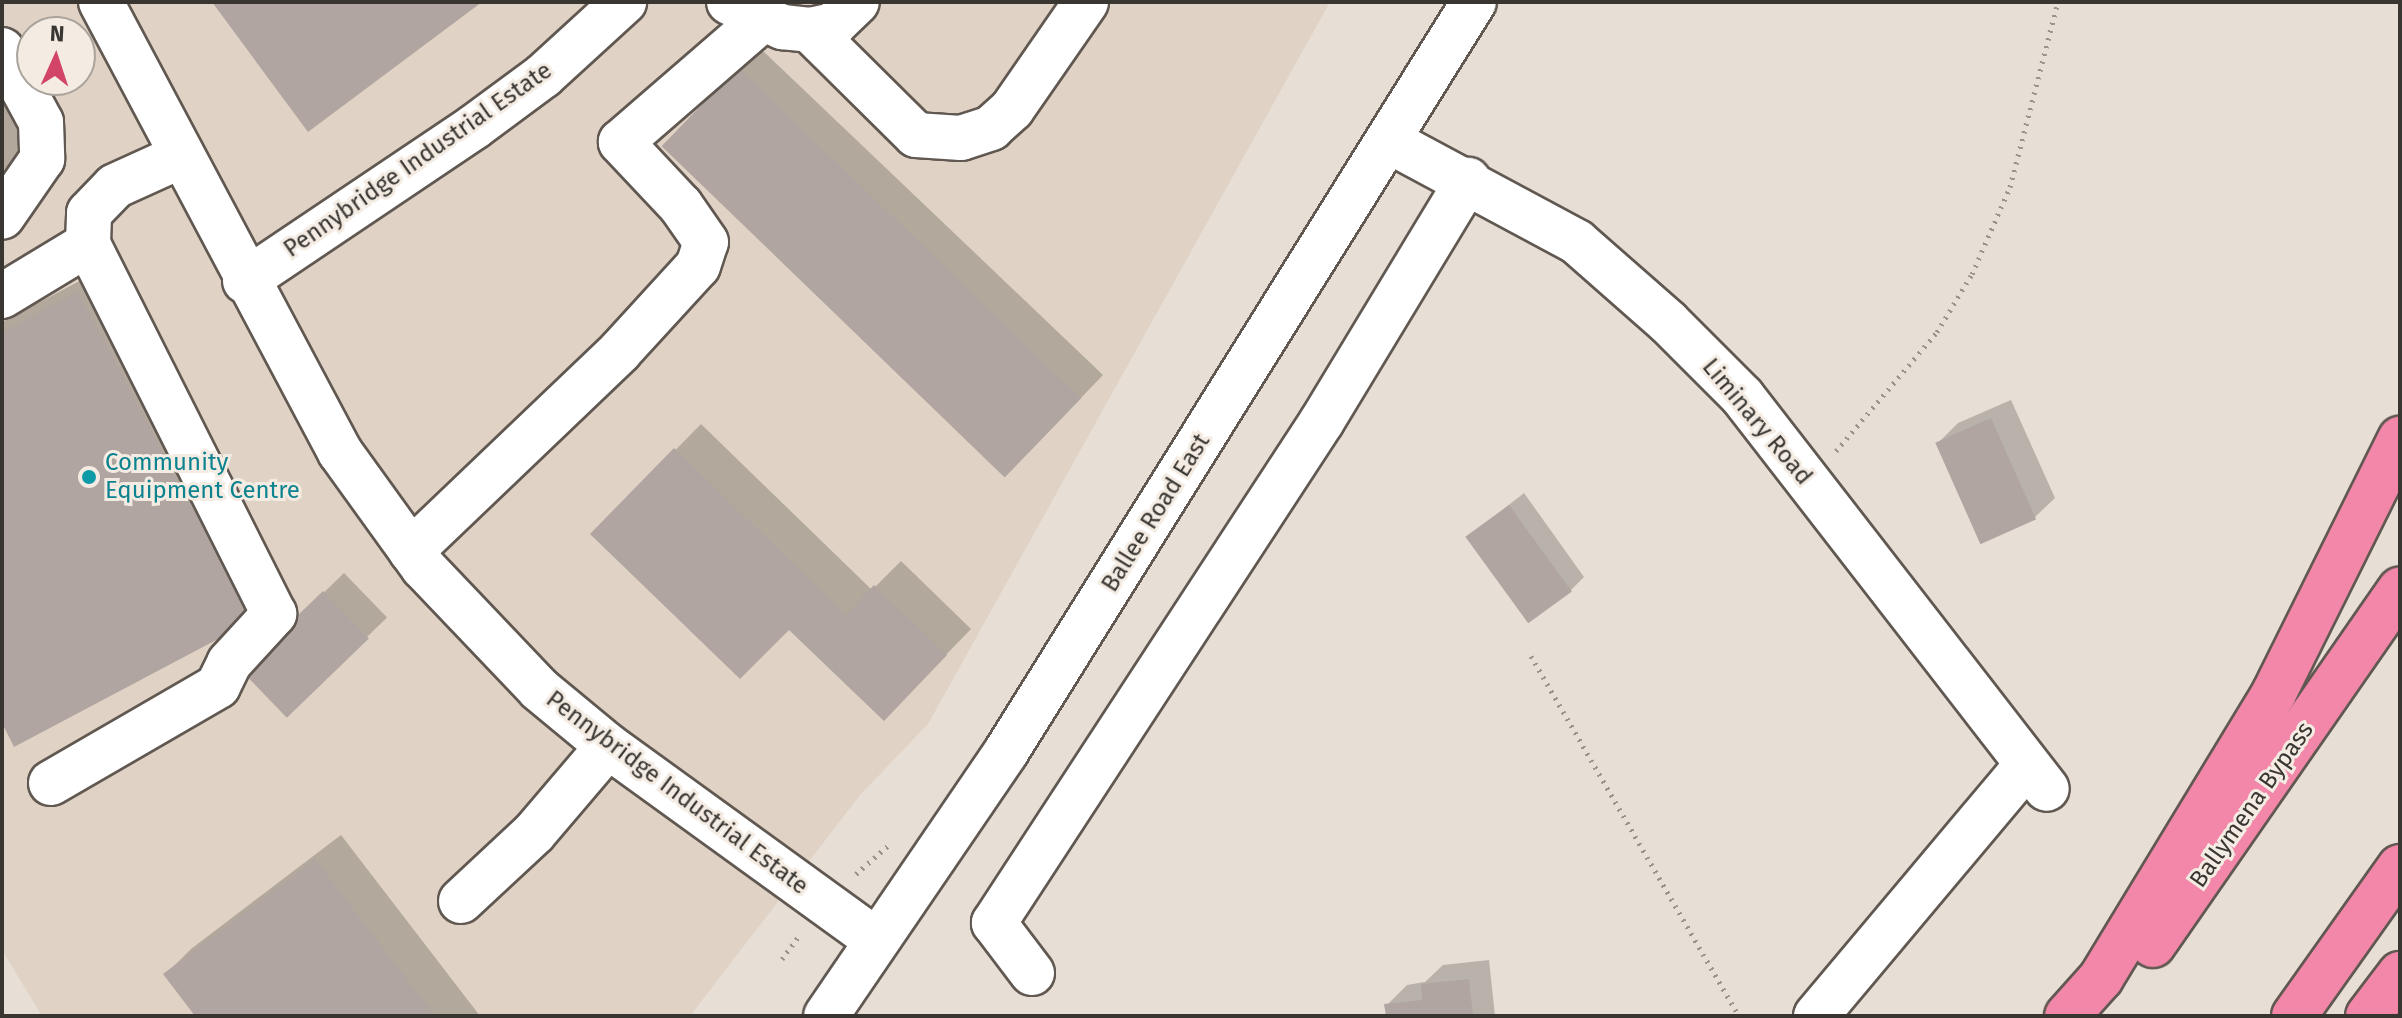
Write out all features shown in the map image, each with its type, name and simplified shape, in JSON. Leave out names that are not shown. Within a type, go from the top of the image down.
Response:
[{"type":"highway","points":[[2067,1016],[2101,978],[2274,693],[2400,439]]},
{"type":"highway","name":"Ballymena Bypass","points":[[2097,1016],[2226,844],[2400,589]]},
{"type":"highway","points":[[2294,1016],[2400,867]]},
{"type":"highway","points":[[2368,1016],[2400,974]]},
{"type":"street","name":"Pennybridge Industrial Estate","points":[[245,281],[474,127],[543,76],[624,2]]},
{"type":"street","points":[[810,30],[833,25],[857,2]]},
{"type":"street","points":[[411,551],[620,351],[698,266],[706,242],[681,206],[621,142],[745,11],[810,30],[916,135],[961,138],[991,128],[1012,109],[1086,2]]},
{"type":"street","name":"Ballee Road East","points":[[826,1016],[1006,752],[1474,2]]},
{"type":"street","name":"Pennybridge Industrial Estate","points":[[103,3],[245,281],[340,452],[411,551],[475,626],[608,746],[876,940]]},
{"type":"street","points":[[2,50],[41,122],[42,159],[2,217]]},
{"type":"street","name":"Liminary Road","points":[[1389,141],[1468,180],[1577,242],[1668,322],[1742,396],[2037,778],[1816,1016]]},
{"type":"street","points":[[51,783],[218,686],[229,663],[274,614],[88,244],[89,213],[115,186],[181,156]]},
{"type":"street","points":[[1032,973],[994,923],[1322,421],[1468,180]]},
{"type":"street","points":[[2,296],[88,244]]},
{"type":"street","points":[[461,901],[534,833],[608,746]]},
{"type":"path","points":[[1806,479],[1842,445],[1937,332],[1972,274],[2010,187],[2058,2]]},
{"type":"path","points":[[1531,656],[1739,1016]]},
{"type":"shaded area","points":[[2,2],[1330,2],[928,724],[860,795],[690,1016],[42,1016],[2,950]]},
{"type":"building","points":[[212,2],[482,2],[308,132]]},
{"type":"building","points":[[738,67],[1081,398],[1005,477],[662,146]]},
{"type":"building","name":"Community Equipment Centre","points":[[78,292],[252,621],[14,747],[2,723],[2,332]]},
{"type":"building","points":[[1991,418],[2036,519],[1980,544],[1935,443]]},
{"type":"building","points":[[674,448],[846,615],[874,585],[947,655],[884,721],[789,630],[740,679],[590,534]]},
{"type":"building","points":[[1509,505],[1572,592],[1528,623],[1465,537]]},
{"type":"building","points":[[323,591],[369,638],[287,718],[241,670]]},
{"type":"building","points":[[315,859],[435,1016],[195,1016],[163,974]]},
{"type":"building","points":[[1469,979],[1473,1016],[1386,1016],[1384,1004],[1422,1000],[1421,984]]},
{"type":"place","name":"Community Equipment Centre","points":[[89,477]]}]
